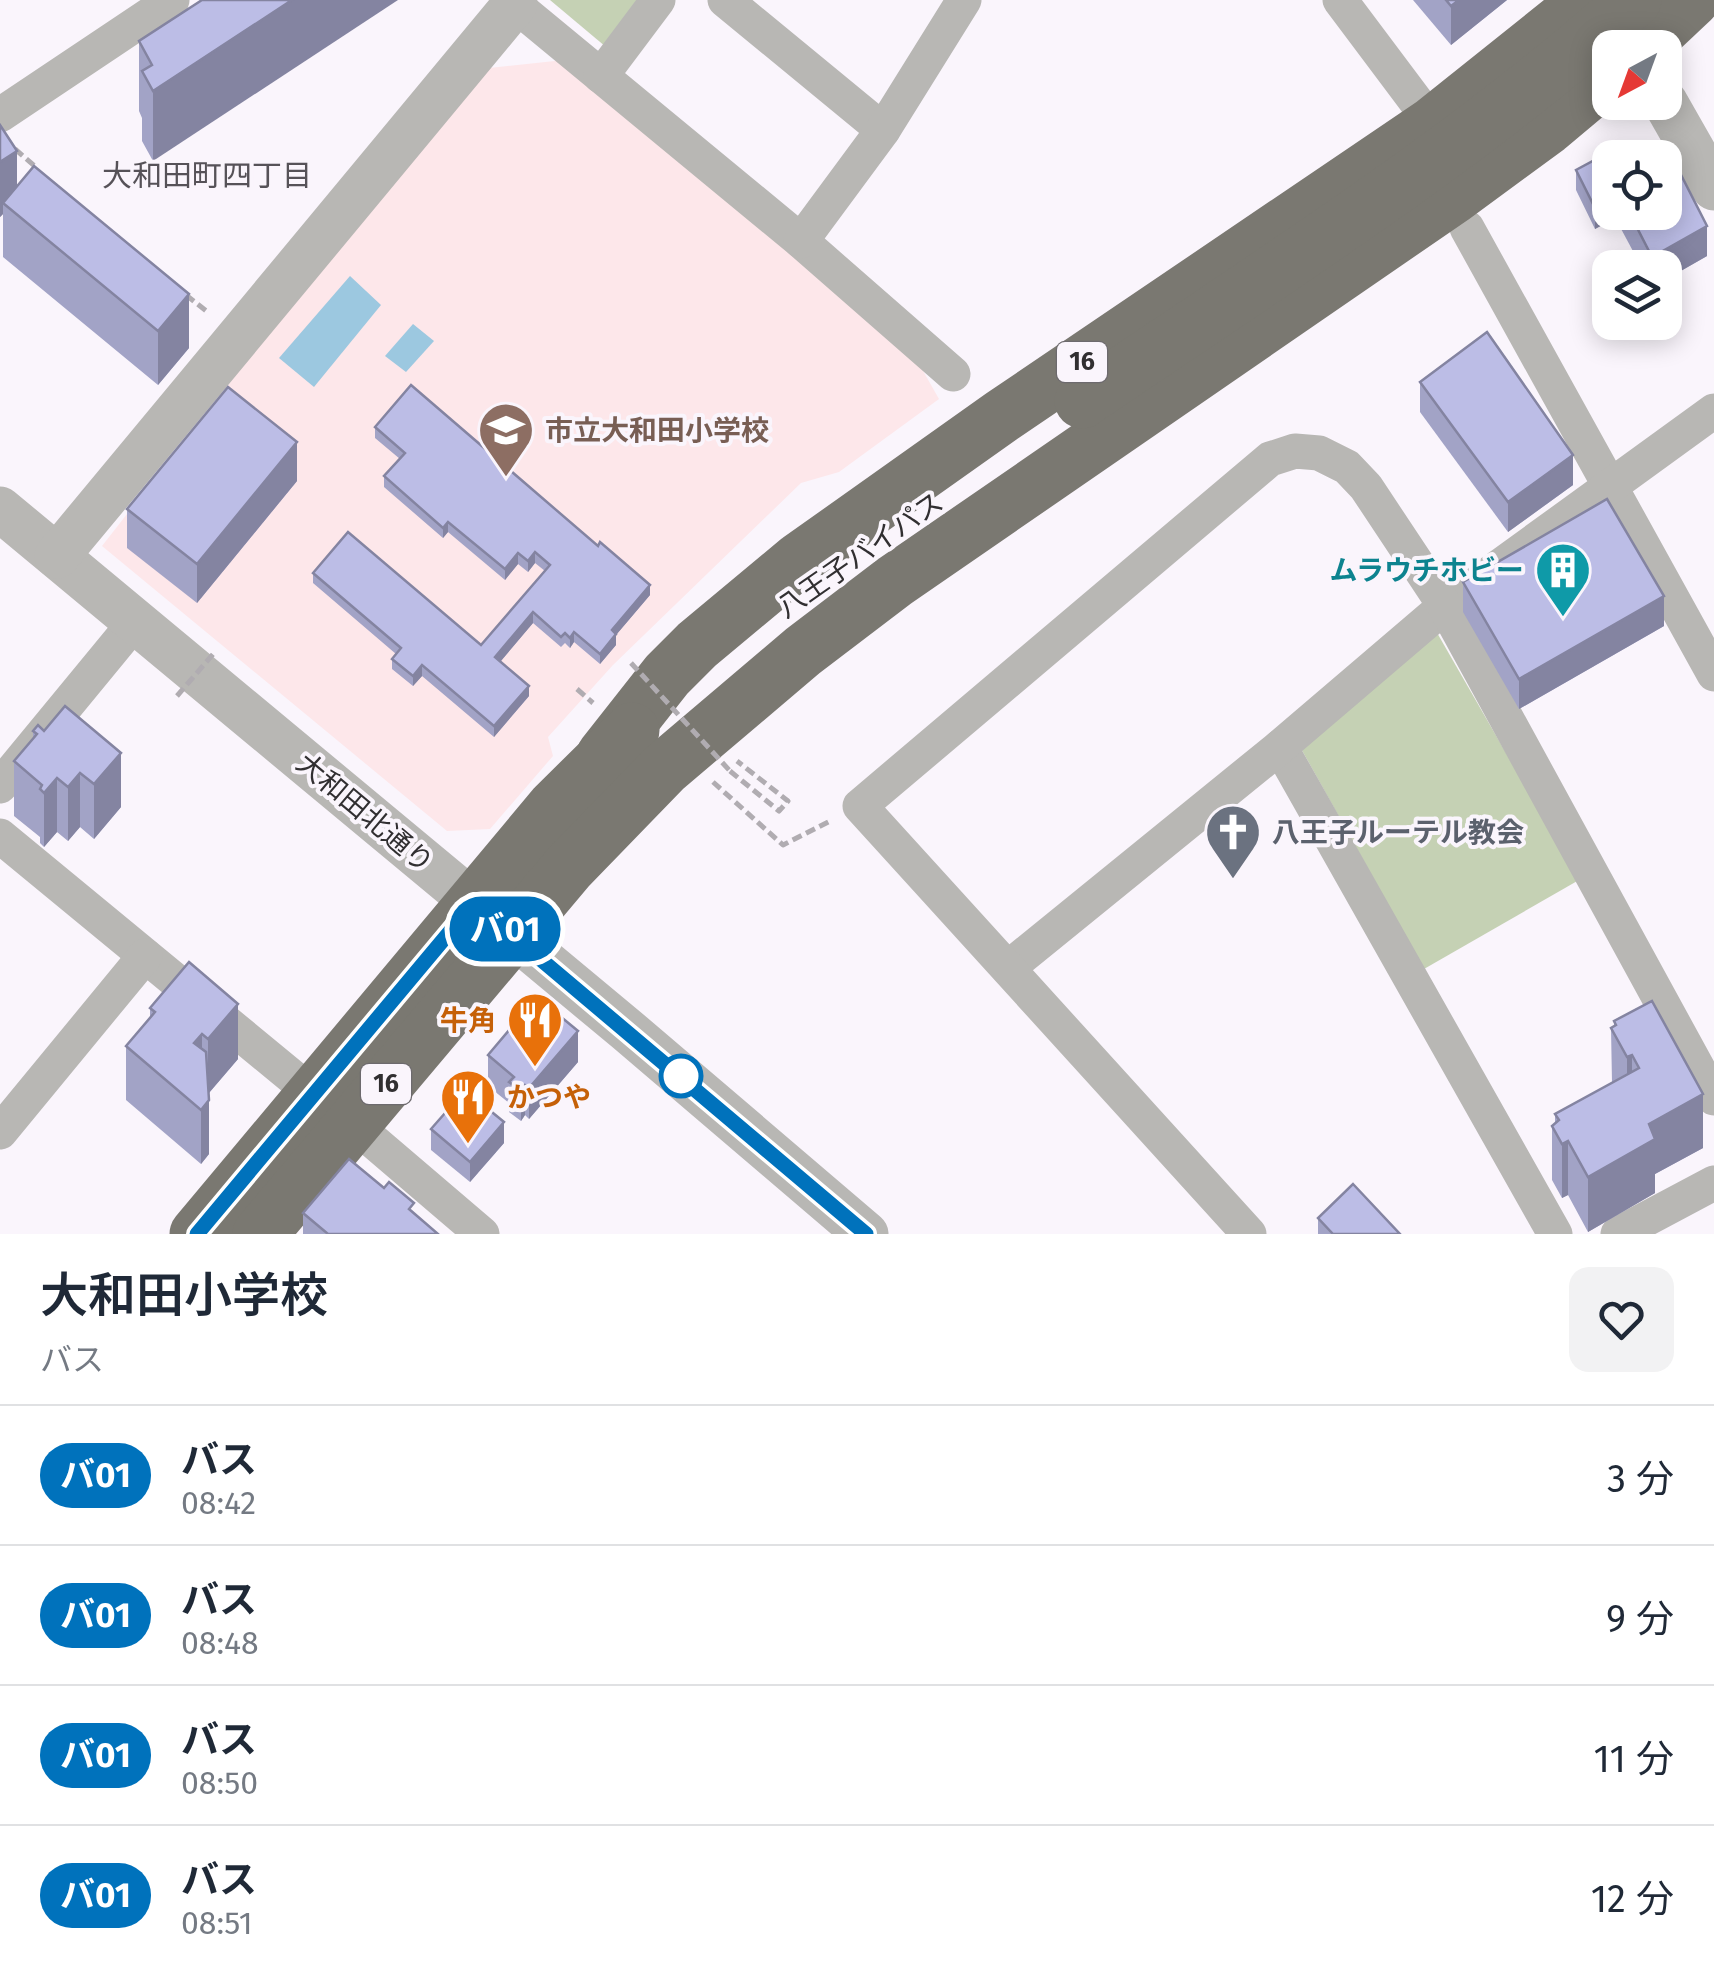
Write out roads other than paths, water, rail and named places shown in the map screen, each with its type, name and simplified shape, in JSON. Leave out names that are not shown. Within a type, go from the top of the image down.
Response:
[{"type":"highway","name":"16","points":[[599,729],[799,560],[1018,405],[1433,124],[1588,0]]},
{"type":"highway","name":"八王子バイパス","points":[[197,1234],[333,1109],[493,919],[611,820],[664,768],[735,734],[895,581],[1092,420],[1555,68],[1634,0]]},
{"type":"highway","points":[[1659,30],[1692,0]]},
{"type":"highway","points":[[1682,62],[1714,32]]},
{"type":"highway","name":"八王子バイパス","points":[[493,919],[599,729],[782,608],[1092,420],[1501,162],[1592,89]]},
{"type":"highway","name":"16","points":[[735,734],[908,608],[1467,228],[1612,120]]},
{"type":"highway","name":"八王子バイパス","points":[[260,1234],[333,1109]]},
{"type":"street","points":[[600,76],[658,0]]},
{"type":"street","points":[[725,0],[884,130]]},
{"type":"street","points":[[801,241],[884,130],[964,0]]},
{"type":"street","points":[[1340,0],[1433,124]]},
{"type":"street","points":[[1610,0],[1628,30]]},
{"type":"street","points":[[57,556],[512,2],[801,241],[954,374]]},
{"type":"street","points":[[0,114],[155,4]]},
{"type":"street","points":[[1675,120],[1714,188]]},
{"type":"street","points":[[1467,228],[1714,674]]},
{"type":"street","points":[[1008,968],[1280,747],[1445,606],[1714,410]]},
{"type":"street","points":[[1250,1234],[860,806],[1270,459],[1295,451],[1319,454],[1347,466],[1366,487],[1445,606],[1714,1098]]},
{"type":"street","name":"大和田北通り","points":[[0,509],[866,1234]]},
{"type":"street","points":[[0,786],[135,622]]},
{"type":"street","points":[[1280,747],[1554,1234]]},
{"type":"street","points":[[0,836],[482,1234]]},
{"type":"street","points":[[0,1132],[145,956]]},
{"type":"street","points":[[1618,1234],[1714,1183]]},
{"type":"water","points":[[350,276],[381,305],[314,387],[279,358]]},
{"type":"water","points":[[413,324],[434,341],[406,372],[385,356]]},
{"type":"place","name":"市立大和田小学校","points":[[506,479]]},
{"type":"place","name":"ムラウチホビー","points":[[1563,619]]},
{"type":"place","name":"八王子ルーテル教会","points":[[1233,881]]},
{"type":"place","name":"牛角","points":[[535,1069]]},
{"type":"place","name":"かつや","points":[[468,1146]]},
{"type":"district","name":"大和田町四丁目","points":[[207,176]]}]
